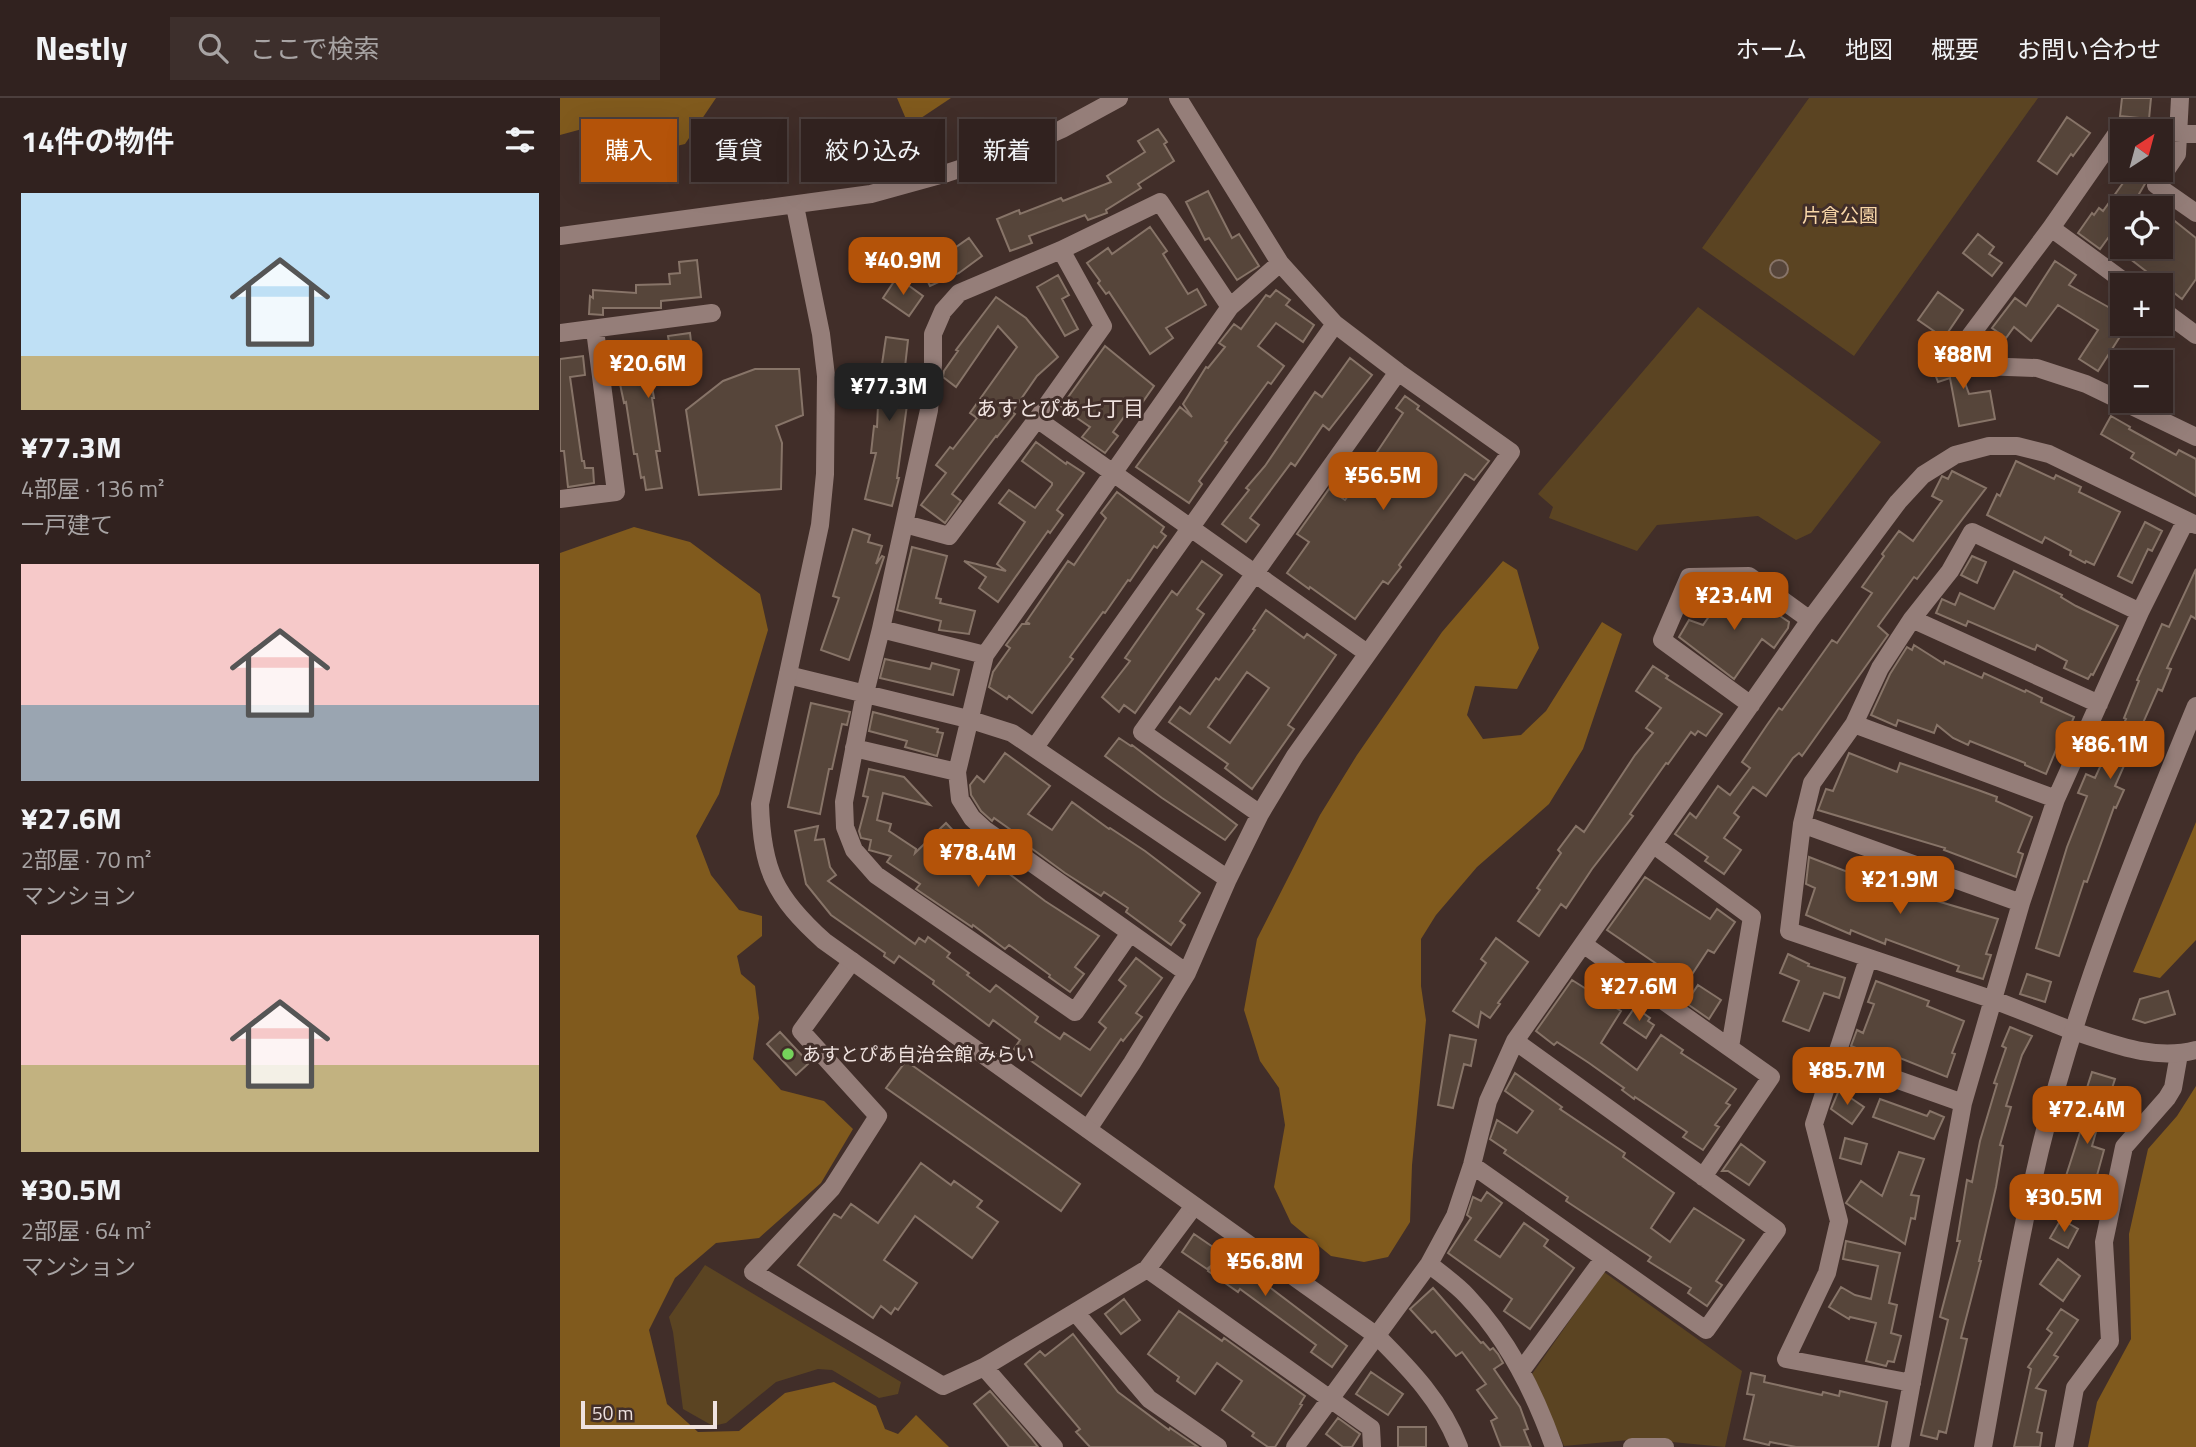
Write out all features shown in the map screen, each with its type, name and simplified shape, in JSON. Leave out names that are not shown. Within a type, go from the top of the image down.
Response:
[{"type":"street","points":[[560,236],[871,194],[1011,152],[1119,98]]},
{"type":"street","points":[[1088,1129],[1188,972],[1228,879],[1260,814],[1295,756],[1511,452],[1335,324],[1280,263],[1178,98]]},
{"type":"street","points":[[2180,98],[2177,154],[2156,185],[2196,213]]},
{"type":"street","points":[[2196,134],[2120,129],[2051,228],[1970,336],[1982,366],[2037,368],[2086,384],[2196,437]]},
{"type":"street","points":[[1130,933],[1075,1012],[876,875],[854,850],[845,827],[844,802],[865,693],[929,410],[933,334],[943,311],[959,293],[1061,250],[1160,202],[1230,307]]},
{"type":"street","points":[[796,205],[821,334],[826,376],[827,428],[820,525],[760,804],[761,835],[781,896],[807,926],[852,961],[1377,1336],[1417,1376],[1438,1405],[1459,1447]]},
{"type":"street","points":[[2051,228],[2113,273]]},
{"type":"street","points":[[905,524],[949,536],[1037,419],[1102,326],[1061,250]]},
{"type":"street","points":[[1188,972],[984,829],[972,818],[960,799],[957,772],[985,655],[1230,307],[1280,263]]},
{"type":"street","points":[[560,333],[712,313]]},
{"type":"street","points":[[2173,318],[2196,335]]},
{"type":"street","points":[[1035,747],[1335,324]]},
{"type":"street","points":[[560,499],[616,492],[594,330]]},
{"type":"street","points":[[1260,814],[1142,732],[1398,372]]},
{"type":"street","points":[[1037,419],[1367,653]]},
{"type":"street","points":[[1295,1447],[1429,1264],[1455,1216],[1472,1165],[1488,1101],[1514,1041],[1811,621],[1898,502],[1923,475],[1955,456],[1989,446],[2017,446],[2049,454],[2191,523],[2140,612],[2056,799],[2021,902],[1963,1103],[1900,1447]]},
{"type":"street","points":[[2064,1447],[2075,1388],[2110,1341],[2104,1242],[2124,1147],[2173,1088],[2187,1052],[2148,1054],[2073,1031],[1994,1000],[1789,931],[1802,824],[1812,783],[1854,724],[1880,668],[1912,618],[1951,571],[1972,532],[2140,612]]},
{"type":"street","points":[[1751,705],[1662,640],[1689,577],[1749,576],[1811,621]]},
{"type":"street","points":[[1912,618],[2099,704]]},
{"type":"street","points":[[881,629],[985,655]]},
{"type":"street","points":[[788,675],[968,719],[1012,733],[1228,879]]},
{"type":"street","points":[[1983,1447],[2040,1150],[2073,1031],[2122,887],[2196,706]]},
{"type":"street","points":[[1854,724],[2056,799]]},
{"type":"street","points":[[854,748],[957,772]]},
{"type":"street","points":[[1802,824],[2021,902]]},
{"type":"street","points":[[1654,845],[1752,917],[1730,1047]]},
{"type":"street","points":[[1583,944],[1772,1077],[1703,1177]]},
{"type":"street","points":[[1868,959],[1814,1124],[1839,1222],[1827,1273],[1786,1359],[1912,1383]]},
{"type":"street","points":[[852,961],[801,1031],[878,1116],[832,1188],[753,1272],[943,1386],[984,1367],[1147,1269],[1194,1206]]},
{"type":"street","points":[[1472,1165],[1706,1331],[1777,1230],[1514,1041]]},
{"type":"street","points":[[1836,1058],[1963,1103]]},
{"type":"street","points":[[1521,1371],[1604,1258]]},
{"type":"street","points":[[1429,1264],[1465,1294],[1499,1333],[1541,1412],[1554,1447]]},
{"type":"street","points":[[1147,1269],[1371,1427],[1372,1447]]},
{"type":"street","points":[[1076,1313],[1149,1399],[1218,1447]]},
{"type":"street","points":[[984,1367],[1054,1447]]},
{"type":"street","points":[[1632,1447],[1665,1447]]},
{"type":"green space","name":"片倉公園","points":[[1809,98],[2038,98],[1854,356],[1702,248]]},
{"type":"green space","points":[[1698,307],[1881,442],[1811,533],[1796,540],[1758,516],[1657,525],[1637,551],[1549,518],[1553,507],[1538,494]]},
{"type":"green space","points":[[705,1265],[901,1382],[898,1394],[879,1398],[832,1370],[818,1369],[776,1382],[726,1423],[713,1426],[683,1409],[669,1317]]},
{"type":"green space","points":[[1604,1272],[1742,1371],[1725,1447],[1640,1439],[1564,1446],[1532,1374]]},
{"type":"shaded area","points":[[560,98],[716,98],[702,119],[691,119],[691,135],[685,144],[677,146],[677,119],[581,119],[581,129],[560,135]]},
{"type":"shaded area","points":[[897,98],[951,98],[920,119],[906,119]]},
{"type":"shaded area","points":[[634,527],[690,542],[760,594],[768,630],[719,794],[696,836],[711,875],[739,910],[762,916],[762,936],[737,956],[741,974],[755,986],[759,1018],[753,1059],[781,1090],[824,1101],[853,1129],[821,1183],[759,1238],[716,1243],[675,1278],[649,1330],[667,1404],[698,1432],[739,1431],[785,1393],[834,1382],[876,1406],[885,1429],[898,1434],[916,1415],[949,1447],[560,1447],[560,553]]},
{"type":"shaded area","points":[[1503,561],[1517,570],[1539,648],[1517,689],[1475,686],[1467,715],[1483,739],[1521,735],[1546,711],[1602,622],[1622,634],[1583,749],[1549,804],[1477,867],[1436,915],[1421,939],[1421,986],[1426,1020],[1412,1165],[1410,1222],[1388,1257],[1364,1262],[1331,1256],[1291,1223],[1274,1187],[1285,1125],[1279,1088],[1260,1061],[1244,1010],[1257,939],[1320,815],[1357,755],[1442,632]]},
{"type":"shaded area","points":[[2196,822],[2196,940],[2160,978],[2133,972]]},
{"type":"shaded area","points":[[2196,1086],[2196,1447],[2088,1447],[2097,1402],[2131,1339],[2129,1234],[2148,1149],[2177,1116]]},
{"type":"building","points":[[2122,98],[2151,98],[2149,119],[2120,116]]},
{"type":"building","points":[[2067,117],[2090,133],[2057,174],[2038,161]]},
{"type":"building","points":[[1158,129],[1167,142],[1164,144],[1174,161],[1138,184],[1141,188],[1106,210],[1107,213],[1088,220],[1085,215],[1029,236],[1032,243],[1010,251],[997,219],[1019,210],[1020,214],[1061,198],[1063,201],[1111,182],[1107,176],[1145,152],[1138,141]]},
{"type":"building","points":[[2146,182],[2139,194],[2142,196],[2114,196],[2123,183]]},
{"type":"building","points":[[1208,191],[1232,238],[1239,234],[1259,266],[1237,280],[1209,238],[1205,240],[1186,202]]},
{"type":"building","points":[[2110,201],[2110,239],[2108,238],[2100,249],[2078,233],[2092,213],[2094,215],[2099,208],[2103,211]]},
{"type":"building","points":[[2173,220],[2196,238],[2196,279],[2182,299],[2173,292],[2173,273],[2148,273],[2130,259],[2173,259]]},
{"type":"building","points":[[1150,227],[1167,251],[1163,254],[1188,294],[1197,289],[1206,305],[1166,328],[1173,338],[1150,354],[1109,292],[1106,294],[1098,283],[1100,281],[1087,263],[1108,248],[1112,254]]},
{"type":"building","points":[[1978,234],[1994,247],[1989,254],[2002,263],[1992,276],[1963,253]]},
{"type":"building","points":[[969,238],[982,256],[959,273],[930,286],[917,260],[938,249],[942,257]]},
{"type":"building","points":[[697,260],[701,297],[661,301],[661,308],[603,308],[603,315],[589,314],[593,290],[636,293],[636,285],[670,284],[669,274],[680,273],[679,262]]},
{"type":"building","points":[[1779,260],[1785,263],[1788,269],[1785,275],[1779,278],[1773,275],[1770,269],[1773,263]]},
{"type":"building","points":[[2055,261],[2076,275],[2069,285],[2110,308],[2110,336],[2120,336],[2098,371],[2079,359],[2098,330],[2058,305],[2031,341],[2014,327],[2006,338],[1992,328],[2015,298],[2026,306]]},
{"type":"building","points":[[1058,275],[1069,295],[1062,299],[1078,329],[1065,336],[1037,287]]},
{"type":"building","points":[[897,277],[923,296],[909,316],[883,298]]},
{"type":"building","points":[[1276,290],[1290,300],[1286,305],[1314,325],[1303,342],[1276,323],[1258,346],[1284,366],[1271,384],[1268,382],[1225,441],[1227,442],[1199,481],[1202,484],[1189,503],[1136,467],[1180,407],[1192,417],[1183,404],[1206,367],[1208,368],[1225,347],[1219,343],[1234,324],[1241,329],[1266,295],[1270,297]]},
{"type":"building","points":[[1938,292],[1963,310],[1944,338],[1918,320]]},
{"type":"building","points":[[996,297],[1026,318],[1058,357],[1037,376],[1012,412],[1015,414],[952,494],[961,501],[945,523],[921,505],[946,473],[936,465],[950,447],[953,449],[977,418],[970,413],[1017,347],[998,326],[956,387],[943,377],[944,371],[958,351],[956,350]]},
{"type":"building","points":[[690,333],[693,358],[648,363],[660,451],[656,451],[662,488],[646,490],[637,454],[634,454],[626,402],[624,403],[620,384],[627,382],[623,347],[669,342],[668,336]]},
{"type":"building","points":[[886,337],[908,340],[903,385],[908,386],[907,405],[899,478],[892,506],[865,499],[876,453],[871,453],[874,426],[877,427],[879,384]]},
{"type":"building","points":[[1105,346],[1154,386],[1142,403],[1137,399],[1113,432],[1118,436],[1105,453],[1082,437],[1090,427],[1061,407]]},
{"type":"building","points":[[1953,350],[1969,394],[1990,391],[1995,419],[1959,426],[1950,378],[1938,382],[1929,358]]},
{"type":"building","points":[[583,356],[585,375],[570,377],[582,461],[585,468],[593,468],[594,483],[568,487],[564,451],[560,451],[560,359]]},
{"type":"building","points":[[1350,358],[1372,375],[1329,430],[1323,425],[1295,466],[1291,463],[1250,518],[1259,525],[1246,542],[1222,524],[1249,490],[1246,488],[1265,466],[1315,392],[1322,397]]},
{"type":"building","points":[[755,369],[799,369],[803,415],[776,426],[782,443],[781,489],[699,495],[686,410],[723,381]]},
{"type":"building","points":[[1405,396],[1419,406],[1417,409],[1489,461],[1474,480],[1465,474],[1399,565],[1401,567],[1388,584],[1383,581],[1355,619],[1287,573],[1309,542],[1297,534],[1329,489],[1345,500],[1354,488],[1359,491],[1378,466],[1371,461],[1403,413],[1396,408]]},
{"type":"building","points":[[2111,416],[2176,455],[2179,450],[2196,459],[2196,496],[2131,458],[2134,453],[2101,434]]},
{"type":"building","points":[[1036,442],[1066,464],[1067,462],[1084,473],[1057,510],[1063,515],[1050,533],[1048,531],[998,602],[979,588],[986,577],[964,561],[1006,571],[997,564],[1025,522],[999,503],[1009,490],[1035,508],[1052,485],[1022,461]]},
{"type":"building","points":[[2016,461],[2054,479],[2056,475],[2081,487],[2079,492],[2120,512],[2094,565],[2070,555],[2071,551],[2045,537],[2042,543],[1987,515],[1997,494],[2000,496]]},
{"type":"building","points":[[1952,471],[1986,488],[1878,626],[1888,635],[1802,756],[1799,753],[1793,758],[1766,796],[1753,787],[1734,813],[1739,817],[1724,838],[1741,850],[1724,874],[1705,861],[1708,857],[1675,834],[1690,813],[1696,818],[1718,786],[1730,795],[1750,768],[1742,762],[1767,725],[1779,708],[1782,710],[1832,640],[1837,643],[1872,593],[1862,587],[1884,556],[1882,554],[1899,531],[1913,541],[1942,501],[1932,496],[1942,476],[1948,479]]},
{"type":"building","points":[[1117,492],[1164,527],[1161,532],[1166,536],[1157,548],[1154,546],[1130,581],[1128,580],[1105,613],[1103,612],[1070,657],[1073,659],[1032,713],[1009,696],[1007,699],[989,687],[993,672],[1010,648],[1006,645],[1022,624],[1030,624],[1026,622],[1068,561],[1074,565],[1106,518],[1101,513]]},
{"type":"building","points":[[2145,522],[2162,531],[2152,551],[2148,549],[2132,583],[2118,576]]},
{"type":"building","points":[[853,529],[870,535],[868,542],[882,546],[876,564],[884,557],[849,660],[821,650],[839,598],[833,596]]},
{"type":"building","points":[[912,547],[947,556],[936,598],[941,599],[940,603],[975,611],[969,634],[939,630],[941,621],[897,610]]},
{"type":"building","points":[[1972,556],[1986,562],[1977,583],[1961,575]]},
{"type":"building","points":[[1202,561],[1222,575],[1197,609],[1204,614],[1135,713],[1124,705],[1119,712],[1102,697],[1130,661],[1125,658],[1172,591],[1177,595]]},
{"type":"building","points":[[2196,569],[2196,619],[2191,616],[2167,668],[2171,669],[2162,691],[2158,689],[2115,786],[2124,790],[2116,808],[2114,807],[2087,882],[2084,881],[2059,956],[2036,948],[2067,847],[2087,796],[2078,793],[2086,774],[2095,778],[2110,745],[2113,747],[2126,719],[2124,718],[2139,681],[2137,680],[2162,624],[2169,627]]},
{"type":"building","points":[[2014,571],[2118,626],[2093,675],[2088,679],[2064,668],[2067,661],[2037,645],[2035,650],[1968,621],[1966,626],[1936,613],[1942,599],[1955,605],[1960,593],[1994,609]]},
{"type":"building","points":[[1735,589],[1766,611],[1768,608],[1789,622],[1788,628],[1774,648],[1762,639],[1734,679],[1679,637],[1689,620],[1703,625],[1726,592],[1732,597]]},
{"type":"building","points":[[1266,610],[1304,638],[1307,634],[1336,655],[1288,725],[1294,729],[1252,789],[1225,768],[1228,764],[1169,722],[1180,707],[1190,714],[1216,678],[1219,680],[1255,630],[1253,629]],"holes":[[[1247,672],[1269,688],[1230,743],[1208,727]]]},
{"type":"building","points":[[1914,645],[1944,664],[1945,661],[1982,678],[1984,673],[2025,692],[2026,690],[2042,698],[2041,702],[2074,717],[2065,739],[2061,738],[2046,774],[1970,741],[1968,745],[1953,738],[1937,725],[1934,733],[1898,720],[1896,726],[1871,715],[1890,674],[1907,647],[1912,650]]},
{"type":"building","points":[[885,659],[930,669],[932,663],[959,670],[953,695],[880,678]]},
{"type":"building","points":[[1653,666],[1668,676],[1666,678],[1722,714],[1706,736],[1698,731],[1695,735],[1691,732],[1668,764],[1666,763],[1630,814],[1633,816],[1566,908],[1561,904],[1539,936],[1518,921],[1561,853],[1558,850],[1576,826],[1584,832],[1635,755],[1653,733],[1646,728],[1661,708],[1636,691]]},
{"type":"building","points":[[811,703],[850,712],[847,725],[842,724],[820,814],[788,807]]},
{"type":"building","points":[[873,712],[938,729],[937,732],[943,733],[937,756],[905,747],[907,741],[869,731]]},
{"type":"building","points":[[1119,738],[1237,825],[1225,840],[1105,756]]},
{"type":"building","points":[[1005,753],[1050,786],[1028,814],[1052,830],[1072,802],[1145,851],[1200,893],[1180,921],[1185,925],[1171,945],[1126,912],[1128,908],[1104,892],[1101,896],[1065,873],[1016,837],[1018,835],[994,818],[992,821],[981,811],[971,795],[970,785],[977,776],[984,782]]},
{"type":"building","points":[[1849,753],[1897,772],[1900,763],[1978,790],[1997,797],[1996,801],[2032,817],[2018,852],[2023,854],[2016,877],[1944,850],[1945,848],[1818,810],[1826,789],[1833,791]]},
{"type":"building","points":[[869,769],[904,777],[930,805],[883,793],[877,820],[891,824],[889,831],[916,849],[915,853],[946,823],[976,855],[979,851],[1045,901],[1099,936],[1075,967],[1084,974],[1070,992],[1009,945],[1005,949],[916,889],[920,884],[887,862],[891,856],[869,850],[871,840],[861,838],[859,831],[868,797],[863,796]]},
{"type":"building","points":[[818,826],[815,840],[824,839],[830,867],[836,875],[828,881],[915,944],[919,938],[925,942],[928,937],[950,953],[947,957],[969,973],[967,975],[990,992],[996,985],[1038,1017],[1035,1022],[1060,1039],[1064,1033],[1090,1050],[1106,1028],[1099,1022],[1126,986],[1119,980],[1136,958],[1162,978],[1136,1013],[1142,1017],[1123,1041],[1121,1039],[1081,1096],[1014,1049],[1020,1040],[993,1020],[989,1026],[899,956],[894,963],[884,956],[885,953],[831,915],[806,884],[795,831]]},
{"type":"building","points":[[1809,857],[1858,876],[1861,865],[1881,871],[1879,875],[1922,890],[1920,896],[1998,919],[1986,954],[1991,955],[1983,979],[1957,971],[1959,966],[1886,939],[1885,944],[1851,930],[1850,934],[1806,915],[1815,888],[1806,884]]},
{"type":"building","points":[[1645,877],[1710,919],[1717,909],[1735,922],[1714,953],[1708,950],[1683,988],[1661,973],[1664,969],[1607,930]]},
{"type":"building","points":[[1496,938],[1528,962],[1490,1018],[1481,1012],[1478,1027],[1453,1011],[1486,963],[1481,959]]},
{"type":"building","points":[[1788,954],[1809,964],[1808,966],[1845,978],[1839,998],[1824,993],[1809,1031],[1783,1021],[1799,981],[1780,973]]},
{"type":"building","points":[[2027,974],[2051,982],[2045,1002],[2020,994]]},
{"type":"building","points":[[1572,980],[1621,1011],[1601,1043],[1637,1070],[1661,1035],[1683,1050],[1681,1053],[1736,1089],[1726,1103],[1730,1105],[1715,1125],[1719,1127],[1703,1150],[1683,1137],[1687,1132],[1635,1097],[1634,1099],[1622,1090],[1624,1088],[1589,1063],[1557,1042],[1554,1045],[1536,1031]]},
{"type":"building","points":[[1876,981],[1929,1001],[1927,1006],[1964,1021],[1952,1053],[1955,1054],[1947,1077],[1880,1050],[1878,1054],[1869,1050],[1868,1053],[1851,1046],[1857,1030],[1863,1033],[1874,1004],[1868,1002]]},
{"type":"building","points":[[1698,985],[1721,1000],[1709,1019],[1686,1003]]},
{"type":"building","points":[[2168,991],[2175,1014],[2145,1023],[2133,1019],[2140,999]]},
{"type":"building","points":[[1635,1007],[1650,1018],[1648,1021],[1654,1025],[1646,1038],[1624,1023]]},
{"type":"building","points":[[2010,1027],[2032,1036],[2022,1055],[2006,1106],[2011,1107],[2000,1145],[2003,1146],[1996,1187],[1961,1338],[1967,1339],[1946,1433],[1939,1431],[1937,1439],[1921,1435],[1948,1320],[1940,1317],[1960,1241],[1957,1241],[1967,1180],[1972,1182],[1980,1141],[1997,1084],[1994,1083],[2006,1048],[2002,1046]]},
{"type":"building","name":"あすとぴあ自治会館 みらい","points":[[780,1032],[809,1063],[796,1075],[767,1044]]},
{"type":"building","points":[[1450,1035],[1476,1040],[1471,1066],[1464,1064],[1453,1108],[1438,1105]]},
{"type":"building","points":[[906,1061],[1080,1184],[1061,1211],[886,1088]]},
{"type":"building","points":[[2092,1072],[2115,1079],[2108,1101],[2105,1100],[2092,1146],[2104,1150],[2088,1208],[2058,1201],[2082,1126],[2089,1095],[2085,1094]]},
{"type":"building","points":[[1515,1073],[1562,1107],[1560,1109],[1625,1153],[1623,1157],[1674,1193],[1651,1228],[1670,1242],[1694,1208],[1744,1240],[1716,1281],[1722,1285],[1707,1306],[1688,1293],[1691,1288],[1648,1261],[1651,1257],[1566,1201],[1568,1197],[1504,1153],[1506,1150],[1490,1139],[1497,1120],[1517,1133],[1533,1111],[1505,1091]]},
{"type":"building","points":[[1839,1090],[1864,1107],[1852,1124],[1831,1109]]},
{"type":"building","points":[[1880,1099],[1927,1116],[1930,1111],[1944,1117],[1934,1139],[1873,1117]]},
{"type":"building","points":[[1845,1138],[1867,1144],[1861,1164],[1840,1158]]},
{"type":"building","points":[[1741,1144],[1765,1162],[1749,1185],[1728,1171],[1722,1171]]},
{"type":"building","points":[[1899,1152],[1924,1159],[1911,1195],[1919,1196],[1915,1219],[1911,1218],[1905,1244],[1846,1203],[1861,1181],[1882,1196]]},
{"type":"building","points":[[921,1163],[951,1185],[954,1181],[982,1201],[977,1207],[998,1222],[972,1258],[915,1216],[884,1260],[917,1283],[898,1310],[895,1308],[891,1314],[881,1306],[873,1318],[798,1265],[834,1214],[841,1218],[851,1204],[878,1223]]},
{"type":"building","points":[[1487,1192],[1502,1203],[1475,1240],[1500,1257],[1524,1223],[1548,1240],[1544,1246],[1574,1268],[1530,1329],[1504,1311],[1512,1299],[1448,1253],[1471,1218],[1467,1215],[1473,1197],[1481,1201]]},
{"type":"building","points":[[2061,1219],[2078,1229],[2068,1248],[2050,1238]]},
{"type":"building","points":[[1194,1234],[1251,1273],[1347,1346],[1332,1367],[1311,1352],[1316,1345],[1240,1289],[1238,1292],[1208,1271],[1212,1265],[1207,1269],[1182,1252]]},
{"type":"building","points":[[1846,1241],[1900,1253],[1889,1303],[1897,1305],[1891,1333],[1901,1336],[1894,1362],[1888,1361],[1886,1366],[1866,1361],[1876,1323],[1850,1317],[1849,1319],[1829,1307],[1841,1287],[1855,1295],[1871,1299],[1878,1266],[1843,1259]]},
{"type":"building","points":[[2058,1259],[2080,1276],[2063,1301],[2040,1284]]},
{"type":"building","points":[[1433,1288],[1481,1343],[1490,1350],[1493,1348],[1498,1354],[1503,1363],[1494,1369],[1520,1407],[1528,1429],[1524,1430],[1531,1447],[1501,1447],[1491,1421],[1497,1418],[1477,1390],[1486,1384],[1462,1352],[1456,1356],[1435,1331],[1432,1333],[1410,1309]]},
{"type":"building","points":[[1124,1299],[1140,1320],[1121,1334],[1105,1314]]},
{"type":"building","points":[[2061,1309],[2078,1320],[2054,1355],[2058,1357],[2036,1388],[2046,1391],[2037,1432],[2042,1433],[2040,1447],[2014,1447],[2031,1369],[2028,1367],[2052,1333],[2047,1329]]},
{"type":"building","points":[[1179,1311],[1222,1341],[1224,1338],[1305,1396],[1275,1447],[1268,1447],[1252,1436],[1254,1433],[1222,1410],[1242,1381],[1217,1363],[1195,1394],[1177,1381],[1179,1377],[1148,1354]]},
{"type":"building","points":[[1073,1334],[1118,1392],[1169,1430],[1170,1428],[1198,1447],[1090,1447],[1076,1432],[1080,1429],[1025,1364],[1040,1351],[1045,1356]]},
{"type":"building","points":[[1371,1372],[1403,1394],[1388,1415],[1356,1394]]},
{"type":"building","points":[[1751,1373],[1765,1376],[1764,1382],[1822,1395],[1823,1392],[1839,1396],[1840,1391],[1887,1402],[1878,1447],[1796,1447],[1770,1442],[1769,1445],[1744,1439],[1754,1395],[1747,1394]]},
{"type":"building","points":[[990,1391],[1038,1447],[1009,1447],[974,1404]]},
{"type":"building","points":[[1338,1418],[1360,1434],[1352,1447],[1343,1447],[1326,1434]]},
{"type":"building","points":[[1398,1427],[1426,1427],[1426,1447],[1398,1447]]},
{"type":"place","name":"あすとぴあ自治会館 みらい","points":[[788,1054]]},
{"type":"district","name":"あすとぴあ七丁目","points":[[1060,409]]}]
